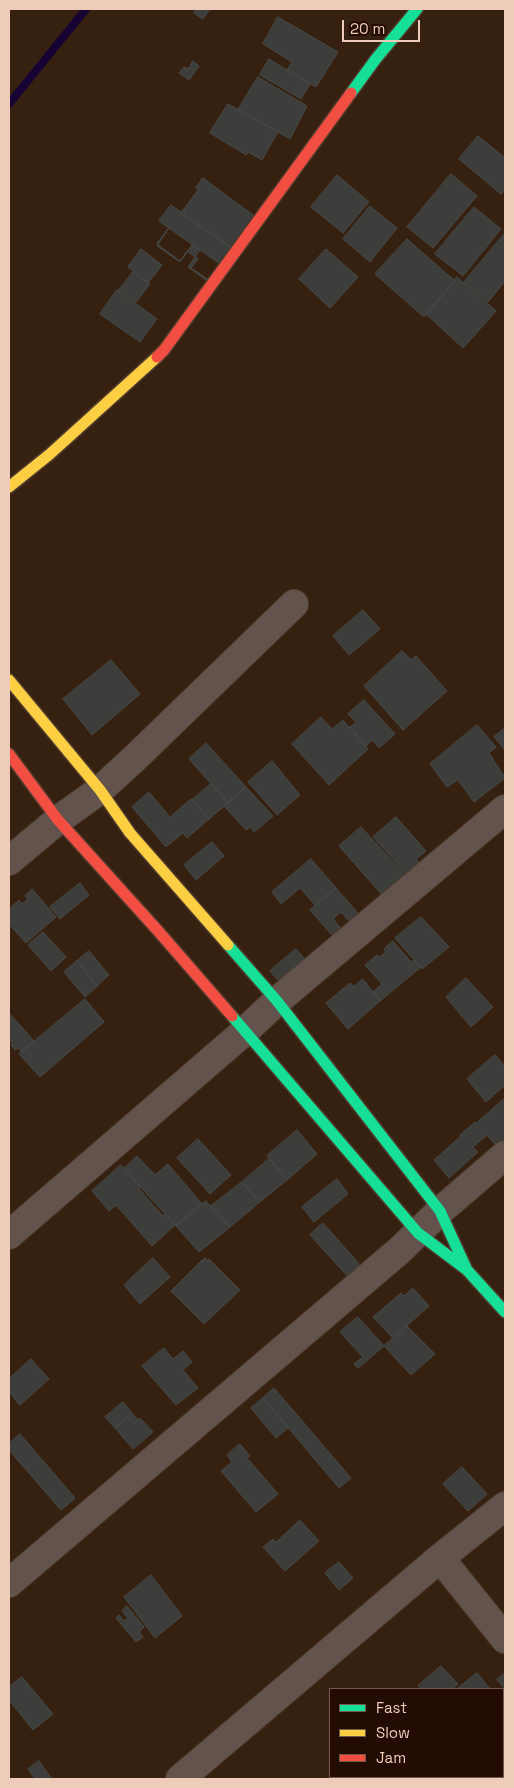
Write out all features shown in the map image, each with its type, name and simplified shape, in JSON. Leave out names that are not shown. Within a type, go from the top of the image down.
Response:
[{"type":"street","points":[[9,487],[50,454],[164,350],[375,60],[417,9]]},
{"type":"street","points":[[9,861],[58,820],[100,790],[294,604]]},
{"type":"street","points":[[9,680],[100,790],[130,833],[276,1001],[440,1211],[466,1270]]},
{"type":"street","points":[[9,754],[58,820],[159,932],[418,1233],[466,1270],[505,1312]]},
{"type":"street","points":[[9,1235],[244,1032],[276,1001],[505,809]]},
{"type":"street","points":[[9,1583],[400,1250],[440,1211],[505,1155]]},
{"type":"street","points":[[180,1779],[440,1558],[505,1506]]},
{"type":"street","points":[[440,1558],[505,1639]]},
{"type":"building","points":[[197,9],[210,9],[203,19],[194,13]]},
{"type":"building","points":[[278,17],[338,52],[316,87],[287,70],[292,62],[263,44]]},
{"type":"building","points":[[269,59],[310,84],[301,99],[260,75]]},
{"type":"building","points":[[193,61],[199,66],[189,80],[179,73],[184,67],[188,69]]},
{"type":"building","points":[[258,77],[307,106],[290,139],[238,110]]},
{"type":"building","points":[[228,104],[278,132],[262,160],[248,152],[246,155],[210,133]]},
{"type":"building","points":[[478,136],[505,158],[505,189],[501,194],[459,159]]},
{"type":"building","points":[[451,174],[477,196],[433,248],[407,227]]},
{"type":"building","points":[[337,175],[369,202],[343,233],[311,207]]},
{"type":"building","points":[[203,178],[257,218],[233,249],[181,213],[198,190],[196,188]]},
{"type":"building","points":[[171,205],[233,249],[209,282],[188,267],[200,250],[192,245],[180,262],[157,246],[169,228],[159,221]]},
{"type":"building","points":[[370,206],[397,228],[370,262],[343,239]]},
{"type":"building","points":[[474,207],[501,229],[463,276],[435,254]]},
{"type":"building","points":[[169,228],[220,264],[209,280],[191,268],[198,259],[187,251],[180,261],[157,244]]},
{"type":"building","points":[[505,233],[505,281],[488,302],[464,282]]},
{"type":"building","points":[[407,239],[455,281],[424,317],[375,274]]},
{"type":"building","points":[[141,249],[162,265],[148,283],[128,267]]},
{"type":"building","points":[[326,249],[358,277],[330,308],[299,279]]},
{"type":"building","points":[[133,272],[150,284],[136,302],[119,290]]},
{"type":"building","points":[[457,277],[496,311],[463,348],[426,314]]},
{"type":"building","points":[[117,290],[157,319],[140,342],[100,314]]},
{"type":"building","points":[[363,610],[380,629],[349,655],[333,636]]},
{"type":"building","points":[[402,651],[411,660],[416,656],[447,691],[403,730],[364,686]]},
{"type":"building","points":[[111,660],[140,694],[92,735],[63,699]]},
{"type":"building","points":[[364,700],[395,734],[379,748],[372,740],[366,746],[350,727],[356,722],[348,714]]},
{"type":"building","points":[[321,717],[332,729],[343,720],[368,749],[329,785],[292,744]]},
{"type":"building","points":[[477,725],[496,747],[489,753],[505,778],[474,802],[458,780],[447,787],[430,764]]},
{"type":"building","points":[[505,728],[505,750],[494,737]]},
{"type":"building","points":[[206,743],[246,787],[228,803],[189,759]]},
{"type":"building","points":[[272,761],[300,795],[277,815],[248,782]]},
{"type":"building","points":[[211,784],[228,803],[209,819],[192,800]]},
{"type":"building","points":[[246,787],[273,816],[254,832],[250,827],[246,830],[224,806]]},
{"type":"building","points":[[149,792],[170,817],[191,799],[209,819],[187,838],[183,833],[166,847],[132,807]]},
{"type":"building","points":[[396,817],[426,851],[416,859],[423,867],[410,878],[373,837]]},
{"type":"building","points":[[361,827],[409,879],[383,896],[339,846]]},
{"type":"building","points":[[212,842],[224,856],[196,880],[184,865]]},
{"type":"building","points":[[311,859],[336,888],[316,906],[300,888],[281,904],[272,892]]},
{"type":"building","points":[[80,883],[89,895],[60,919],[50,907]]},
{"type":"building","points":[[336,888],[362,918],[353,926],[341,912],[333,919],[347,936],[339,943],[310,910]]},
{"type":"building","points":[[32,889],[56,917],[26,943],[9,924],[9,909],[19,900],[22,904],[28,899],[25,896]]},
{"type":"building","points":[[421,917],[449,947],[422,969],[395,938]]},
{"type":"building","points":[[43,932],[66,957],[51,971],[28,945]]},
{"type":"building","points":[[393,941],[411,962],[414,960],[421,967],[380,1001],[373,992],[382,984],[365,965],[377,955],[380,957],[386,952],[384,949]]},
{"type":"building","points":[[296,949],[309,964],[283,986],[270,971]]},
{"type":"building","points":[[89,951],[109,975],[97,986],[77,961]]},
{"type":"building","points":[[77,961],[98,986],[85,997],[64,972]]},
{"type":"building","points":[[466,978],[493,1007],[471,1027],[446,997]]},
{"type":"building","points":[[363,979],[380,1001],[348,1029],[326,1003],[350,983],[354,986]]},
{"type":"building","points":[[85,999],[104,1022],[40,1077],[19,1054]]},
{"type":"building","points":[[9,1013],[34,1041],[22,1052],[18,1048],[15,1050],[9,1039]]},
{"type":"building","points":[[495,1055],[505,1066],[505,1085],[486,1102],[467,1079]]},
{"type":"building","points":[[505,1098],[505,1147],[501,1151],[487,1135],[473,1147],[478,1152],[449,1178],[434,1160],[460,1135]]},
{"type":"building","points":[[297,1130],[317,1154],[287,1180],[267,1156]]},
{"type":"building","points":[[198,1139],[231,1175],[210,1194],[177,1158]]},
{"type":"building","points":[[137,1156],[155,1175],[168,1164],[202,1204],[176,1226],[124,1169]]},
{"type":"building","points":[[269,1159],[287,1180],[260,1202],[242,1182]]},
{"type":"building","points":[[121,1165],[163,1216],[165,1214],[175,1225],[152,1246],[116,1205],[109,1211],[92,1191]]},
{"type":"building","points":[[337,1179],[348,1194],[314,1222],[302,1207]]},
{"type":"building","points":[[242,1182],[260,1202],[230,1227],[211,1206]]},
{"type":"building","points":[[206,1201],[230,1227],[199,1252],[176,1226]]},
{"type":"building","points":[[323,1223],[362,1267],[349,1278],[310,1235]]},
{"type":"building","points":[[153,1258],[170,1277],[140,1304],[124,1285]]},
{"type":"building","points":[[205,1258],[208,1261],[209,1259],[240,1290],[204,1324],[171,1291]]},
{"type":"building","points":[[413,1288],[429,1306],[393,1338],[373,1317],[401,1293],[404,1296]]},
{"type":"building","points":[[358,1317],[384,1346],[358,1368],[354,1364],[363,1357],[340,1332]]},
{"type":"building","points":[[407,1326],[435,1354],[411,1375],[384,1346]]},
{"type":"building","points":[[164,1348],[173,1359],[183,1351],[192,1362],[183,1370],[198,1388],[176,1405],[142,1366]]},
{"type":"building","points":[[31,1359],[49,1379],[20,1405],[9,1392],[9,1379]]},
{"type":"building","points":[[274,1388],[351,1478],[339,1488],[263,1398]]},
{"type":"building","points":[[263,1398],[288,1428],[276,1438],[251,1408]]},
{"type":"building","points":[[123,1402],[138,1420],[134,1424],[128,1417],[115,1428],[105,1417]]},
{"type":"building","points":[[128,1417],[134,1424],[140,1418],[153,1432],[133,1449],[115,1428]]},
{"type":"building","points":[[20,1434],[75,1498],[61,1510],[9,1450],[9,1444]]},
{"type":"building","points":[[240,1444],[250,1456],[247,1458],[278,1494],[256,1512],[221,1471],[232,1462],[227,1455]]},
{"type":"building","points":[[462,1467],[487,1494],[468,1511],[443,1484]]},
{"type":"building","points":[[300,1520],[319,1541],[285,1571],[263,1547],[273,1539],[276,1542]]},
{"type":"building","points":[[339,1562],[353,1578],[339,1590],[325,1573]]},
{"type":"building","points":[[151,1575],[182,1616],[155,1638],[124,1597]]},
{"type":"building","points":[[127,1606],[144,1627],[139,1632],[143,1637],[136,1642],[116,1618],[119,1615],[124,1621],[128,1618],[122,1611]]},
{"type":"building","points":[[441,1666],[458,1684],[453,1688],[420,1688],[418,1686]]},
{"type":"building","points":[[477,1673],[489,1688],[458,1688]]},
{"type":"building","points":[[505,1673],[505,1689],[497,1680]]},
{"type":"building","points":[[22,1677],[53,1714],[33,1730],[9,1700],[9,1687]]},
{"type":"building","points":[[39,1761],[52,1779],[35,1779],[28,1769]]},
{"type":"waterway","points":[[9,104],[86,9]]},
{"type":"traffic: fast","points":[[351,93],[375,60],[417,9]]},
{"type":"traffic: fast","points":[[228,945],[277,1001],[440,1211],[467,1270]]},
{"type":"traffic: fast","points":[[232,1016],[418,1233],[467,1270],[505,1312]]},
{"type":"traffic: slow","points":[[9,487],[50,454],[157,357]]},
{"type":"traffic: slow","points":[[9,680],[100,790],[130,833],[228,945]]},
{"type":"traffic: jam","points":[[157,357],[351,93]]},
{"type":"traffic: jam","points":[[9,754],[58,820],[232,1016]]}]
